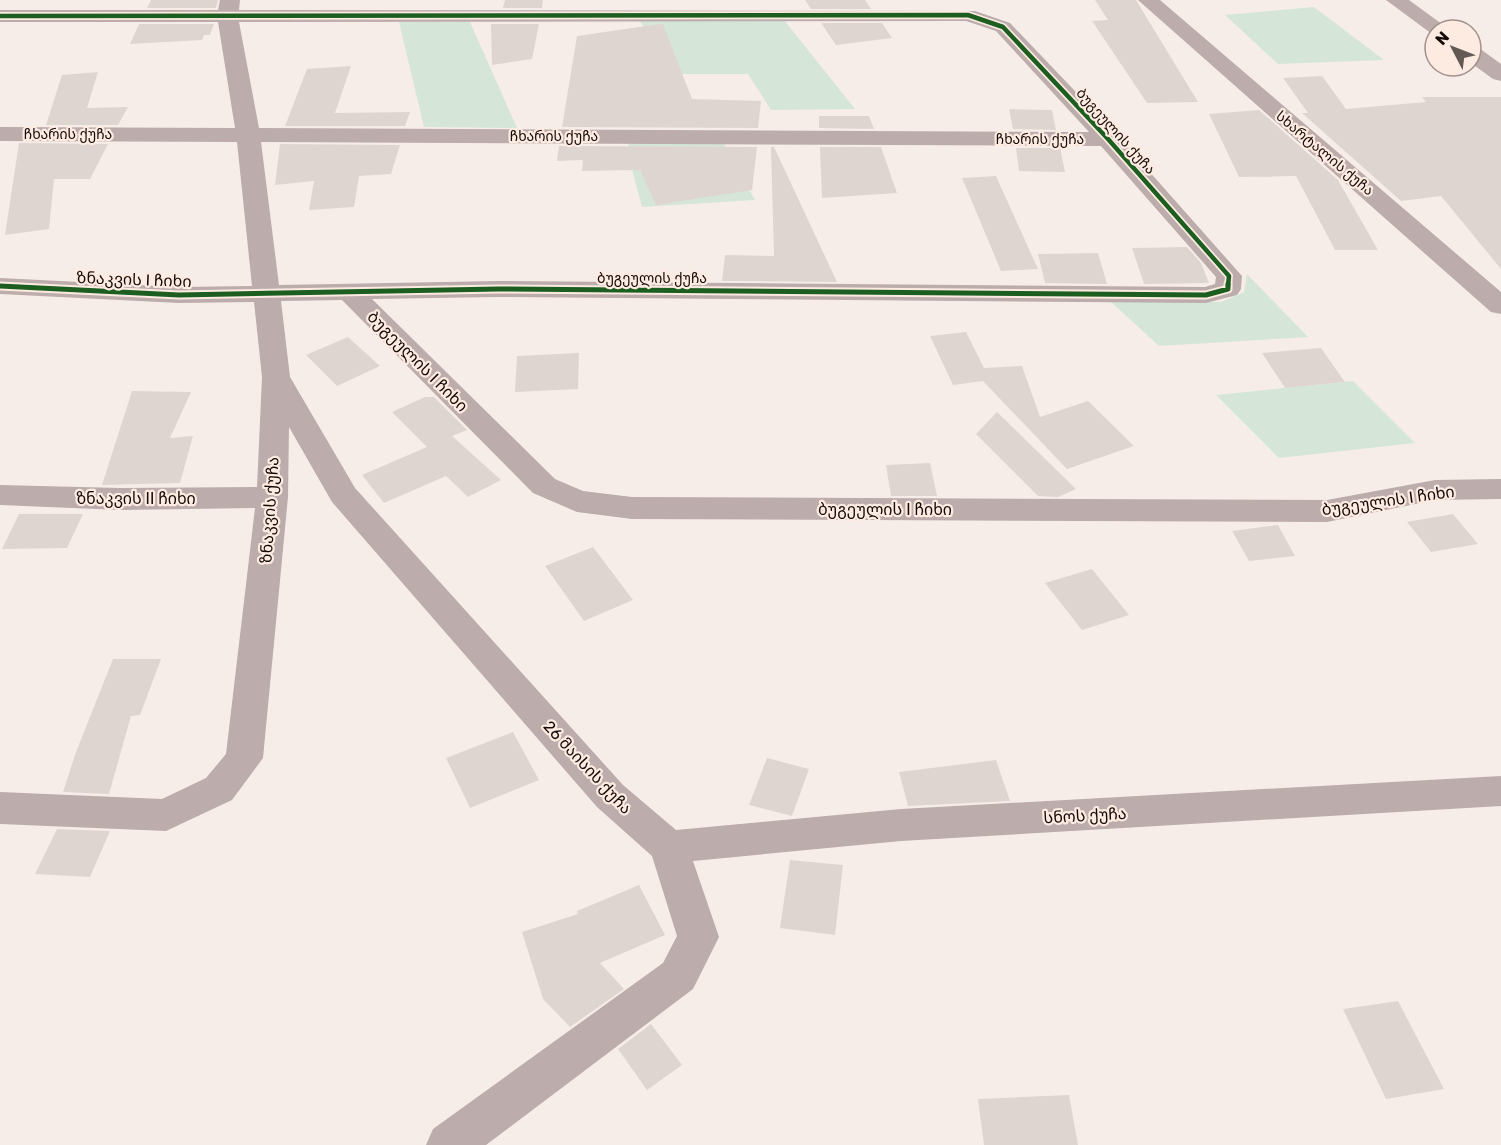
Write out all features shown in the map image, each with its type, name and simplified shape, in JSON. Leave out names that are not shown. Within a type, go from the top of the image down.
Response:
[{"type":"street","name":"სხარტალის ქუჩა","points":[[1148,0],[1501,306]]},
{"type":"street","points":[[1396,0],[1423,19]]},
{"type":"street","name":"ბუგეულის ქუჩა","points":[[0,15],[228,8],[968,15],[1003,27],[1108,139],[1229,276],[1228,289],[1206,295],[499,289],[268,294]]},
{"type":"street","name":"ზნაკვის ქუჩა","points":[[0,808],[166,815],[219,789],[244,758],[272,497],[276,377],[248,134],[228,8]]},
{"type":"street","points":[[1483,61],[1501,74]]},
{"type":"street","name":"ჩხარის ქუჩა","points":[[0,135],[248,134],[1108,139]]},
{"type":"street","name":"ზნაკვის I ჩიხი","points":[[0,286],[179,295],[268,294]]},
{"type":"street","name":"ბუგეულის I ჩიხი","points":[[350,293],[544,486],[577,501],[632,508],[1327,511],[1436,490],[1501,489]]},
{"type":"street","name":"26 მაისის ქუჩა","points":[[276,377],[343,495],[610,796],[669,847]]},
{"type":"street","name":"ზნაკვის II ჩიხი","points":[[0,495],[120,499],[272,497]]},
{"type":"street","name":"სნოს ქუჩა","points":[[669,847],[901,825],[1501,791]]},
{"type":"street","points":[[449,1145],[678,976],[698,937],[669,847]]},
{"type":"green space","points":[[1314,7],[1384,60],[1278,64],[1225,15]]},
{"type":"green space","points":[[784,20],[855,109],[771,110],[748,74],[674,74],[640,21]]},
{"type":"green space","points":[[399,22],[470,22],[517,128],[424,127]]},
{"type":"green space","points":[[628,142],[724,144],[755,200],[642,207],[633,174]]},
{"type":"green space","points":[[1247,274],[1308,337],[1159,346],[1110,301],[1221,302],[1244,292]]},
{"type":"green space","points":[[1353,381],[1415,443],[1279,458],[1216,395]]},
{"type":"building","points":[[151,0],[218,0],[216,8],[147,8]]},
{"type":"building","points":[[505,0],[543,0],[542,8],[503,8]]},
{"type":"building","points":[[805,0],[865,0],[871,9],[811,9]]},
{"type":"building","points":[[1095,0],[1136,0],[1198,102],[1147,103],[1092,21],[1108,20]]},
{"type":"building","points":[[821,23],[882,23],[892,38],[836,45]]},
{"type":"building","points":[[139,24],[214,24],[210,35],[204,35],[202,40],[130,44]]},
{"type":"building","points":[[491,24],[539,24],[532,59],[492,65]]},
{"type":"building","points":[[663,24],[692,99],[761,101],[758,128],[562,127],[577,36]]},
{"type":"building","points":[[351,66],[335,113],[410,112],[405,126],[285,126],[307,69]]},
{"type":"building","points":[[98,72],[87,108],[128,107],[118,125],[46,125],[62,75]]},
{"type":"building","points":[[1322,76],[1346,109],[1426,102],[1422,97],[1501,97],[1501,269],[1441,196],[1401,201],[1302,113],[1308,113],[1283,78]]},
{"type":"building","points":[[1009,109],[1052,110],[1056,130],[1013,129]]},
{"type":"building","points":[[1259,110],[1338,180],[1378,250],[1335,250],[1296,176],[1239,177],[1209,114]]},
{"type":"building","points":[[819,116],[869,116],[874,129],[819,128]]},
{"type":"building","points":[[19,143],[108,144],[90,179],[54,179],[49,229],[5,235]]},
{"type":"building","points":[[280,144],[400,145],[391,174],[359,176],[354,207],[309,210],[314,181],[275,185]]},
{"type":"building","points":[[559,146],[757,147],[752,190],[656,205],[640,170],[582,171],[583,160],[557,161]]},
{"type":"building","points":[[771,147],[774,147],[837,282],[722,281],[725,255],[774,256]]},
{"type":"building","points":[[820,147],[881,147],[897,193],[822,198]]},
{"type":"building","points":[[1016,148],[1060,148],[1065,172],[1019,171]]},
{"type":"building","points":[[996,176],[1038,269],[1001,271],[962,178]]},
{"type":"building","points":[[1187,247],[1201,263],[1209,283],[1144,284],[1132,248]]},
{"type":"building","points":[[1098,253],[1107,284],[1045,283],[1038,254]]},
{"type":"building","points":[[966,332],[984,368],[1022,366],[1040,417],[1088,401],[1134,446],[1067,469],[983,381],[953,385],[930,336]]},
{"type":"building","points":[[348,337],[380,366],[337,386],[306,355]]},
{"type":"building","points":[[1321,348],[1345,382],[1285,388],[1262,353]]},
{"type":"building","points":[[579,353],[578,389],[515,392],[517,356]]},
{"type":"building","points":[[132,391],[191,392],[170,438],[193,436],[180,483],[102,485]]},
{"type":"building","points":[[425,397],[434,397],[467,430],[452,436],[501,480],[468,497],[446,476],[384,503],[362,475],[427,447],[392,412]]},
{"type":"building","points":[[997,412],[1076,489],[1058,497],[1038,496],[976,434]]},
{"type":"building","points":[[930,463],[937,496],[891,496],[886,465]]},
{"type":"building","points":[[19,514],[83,514],[67,548],[2,549]]},
{"type":"building","points":[[1453,514],[1478,544],[1431,552],[1407,522]]},
{"type":"building","points":[[1278,525],[1295,556],[1249,561],[1232,531]]},
{"type":"building","points":[[593,547],[633,600],[584,621],[545,566]]},
{"type":"building","points":[[1092,569],[1129,615],[1082,630],[1045,583]]},
{"type":"building","points":[[113,659],[161,659],[140,715],[131,716],[109,794],[63,792],[76,752]]},
{"type":"building","points":[[513,732],[539,780],[470,808],[446,758]]},
{"type":"building","points":[[767,758],[809,769],[792,816],[749,805]]},
{"type":"building","points":[[996,760],[1010,801],[908,806],[899,772]]},
{"type":"building","points":[[57,829],[110,831],[90,877],[35,874]]},
{"type":"building","points":[[790,860],[843,865],[835,935],[780,928]]},
{"type":"building","points":[[639,885],[665,935],[600,963],[624,989],[570,1027],[543,999],[522,932],[578,914],[577,911]]},
{"type":"building","points":[[1398,1001],[1444,1089],[1386,1099],[1343,1009]]},
{"type":"building","points":[[651,1024],[682,1065],[647,1090],[618,1049]]},
{"type":"building","points":[[1069,1095],[1078,1145],[984,1145],[978,1099]]},
{"type":"cycle path","points":[[0,16],[968,15],[1003,27],[1108,139],[1229,276],[1228,289],[1206,295],[499,289],[179,295],[0,286]]}]
